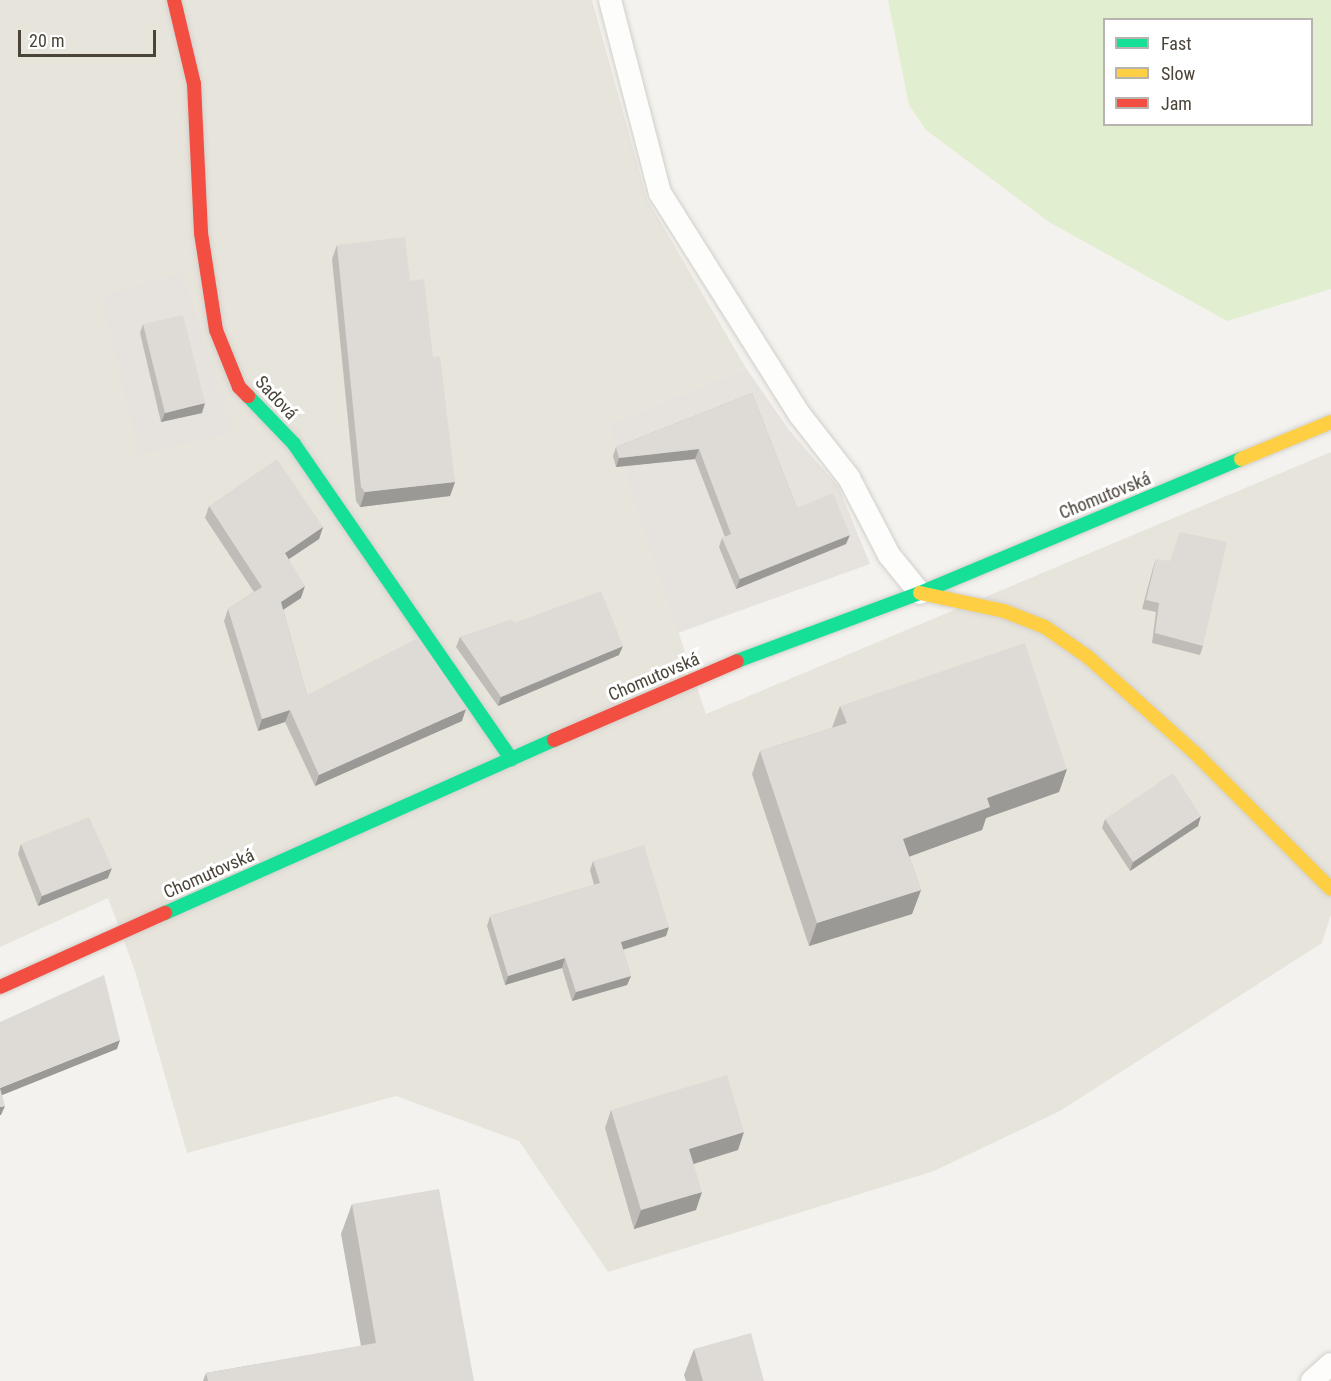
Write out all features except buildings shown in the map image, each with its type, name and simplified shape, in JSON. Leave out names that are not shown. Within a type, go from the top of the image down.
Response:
[{"type":"main road","name":"Sadová","points":[[174,0],[194,84],[201,233],[216,330],[239,387],[294,444],[511,759]]},
{"type":"main road","name":"Chomutovská","points":[[0,987],[511,759],[785,641],[920,593],[1331,422]]},
{"type":"main road","points":[[920,593],[1004,611],[1045,627],[1088,657],[1195,753],[1331,889]]},
{"type":"lane","points":[[610,0],[660,193],[800,415],[849,478],[889,555],[920,593]]},
{"type":"lane","points":[[1312,1381],[1331,1364]]},
{"type":"shaded area","points":[[0,0],[592,0],[647,199],[746,368],[608,424],[706,714],[1331,452],[1331,915],[1322,943],[1060,1111],[934,1171],[608,1272],[519,1141],[396,1096],[187,1153],[135,971],[108,898],[0,947]]},
{"type":"shaded area","points":[[182,273],[233,432],[140,455],[101,296]]},
{"type":"shaded area","points":[[746,368],[789,430],[838,486],[870,564],[678,633],[608,424]]},
{"type":"green space","points":[[888,0],[1331,0],[1331,289],[1227,321],[1049,222],[926,130],[909,105]]},
{"type":"traffic: fast","points":[[248,396],[294,444],[511,759]]},
{"type":"traffic: fast","points":[[737,661],[920,593],[1241,459]]},
{"type":"traffic: fast","points":[[165,913],[554,740]]},
{"type":"traffic: slow","points":[[1241,459],[1331,422]]},
{"type":"traffic: slow","points":[[920,593],[1004,611],[1045,627],[1088,657],[1195,753],[1331,889]]},
{"type":"traffic: jam","points":[[174,0],[194,84],[201,233],[216,330],[239,387],[248,396]]},
{"type":"traffic: jam","points":[[554,740],[737,661]]},
{"type":"traffic: jam","points":[[0,987],[165,913]]}]
